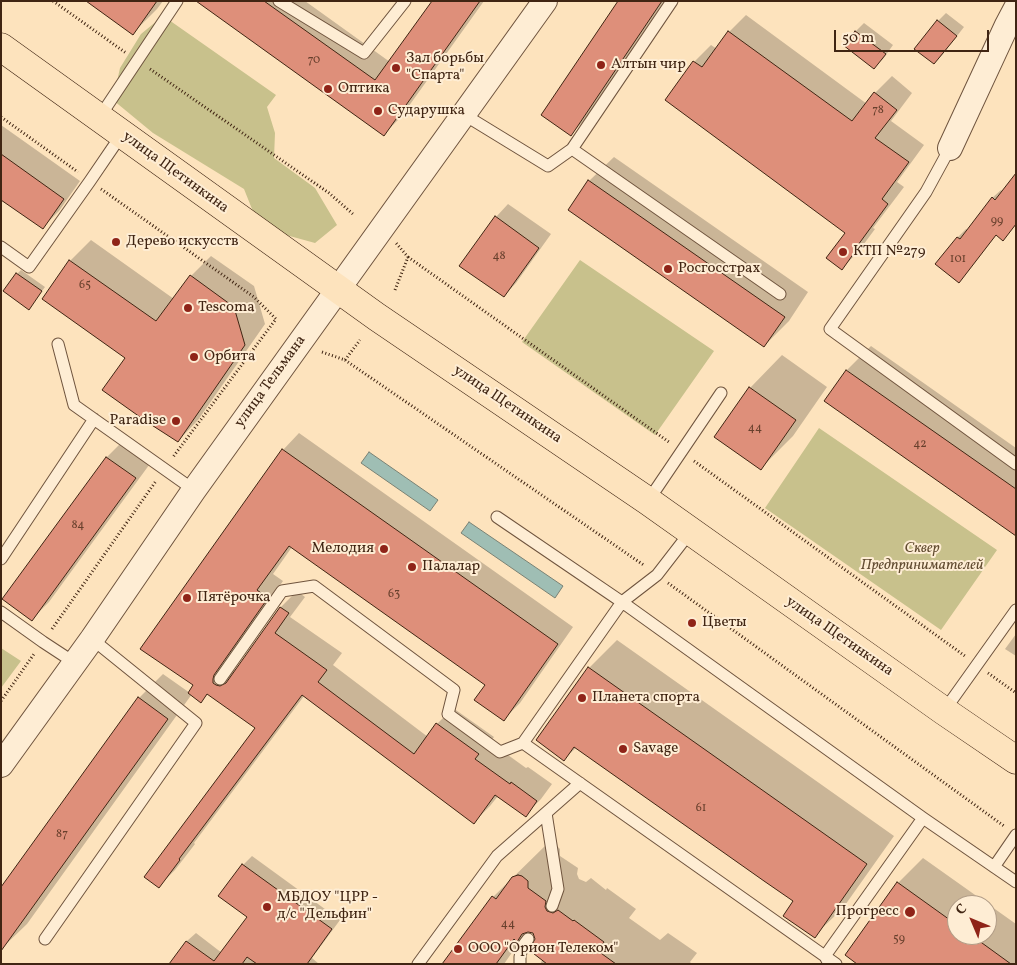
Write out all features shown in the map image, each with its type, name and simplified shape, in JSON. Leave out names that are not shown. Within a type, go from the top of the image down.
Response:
[{"type":"main road","name":"улица Щетинкина","points":[[1,47],[377,317],[648,501],[1016,760]]},
{"type":"street","name":"улица Тельмана","points":[[1,765],[92,639],[194,490],[544,1]]},
{"type":"street","points":[[950,148],[1016,8]]},
{"type":"lane","points":[[279,1],[364,53],[405,1]]},
{"type":"lane","points":[[463,114],[548,166],[572,149],[672,1]]},
{"type":"lane","points":[[99,118],[174,2]]},
{"type":"lane","points":[[1,247],[29,266],[122,134]]},
{"type":"lane","points":[[950,148],[926,192],[830,330],[1016,464]]},
{"type":"lane","points":[[572,149],[780,294]]},
{"type":"lane","points":[[58,344],[74,405],[194,490]]},
{"type":"lane","points":[[648,501],[721,393]]},
{"type":"lane","points":[[1,559],[94,419]]},
{"type":"lane","points":[[497,517],[622,602],[923,818],[1016,882]]},
{"type":"lane","points":[[220,679],[282,591],[314,586],[454,690],[448,714],[500,752],[523,742],[622,602],[657,575],[691,531]]},
{"type":"lane","points":[[944,711],[1016,610]]},
{"type":"lane","points":[[1,612],[75,662]]},
{"type":"lane","points":[[45,939],[196,723],[92,639]]},
{"type":"lane","points":[[523,742],[827,960],[836,964]]},
{"type":"lane","points":[[418,964],[497,856],[580,783]]},
{"type":"lane","points":[[546,813],[558,889],[552,906]]},
{"type":"lane","points":[[827,960],[923,818]]},
{"type":"lane","points":[[994,867],[1012,832]]},
{"type":"lane","points":[[520,964],[522,947],[528,939]]},
{"type":"path","points":[[53,1],[329,193],[354,215]]},
{"type":"path","points":[[1,117],[254,297],[276,319],[164,468],[1,701]]},
{"type":"path","points":[[395,242],[408,257],[1016,693]]},
{"type":"path","points":[[395,290],[408,257]]},
{"type":"path","points":[[345,360],[360,340]]},
{"type":"path","points":[[322,352],[345,360],[657,575],[1012,832]]},
{"type":"green space","points":[[158,20],[169,20],[276,95],[267,107],[275,133],[274,158],[315,188],[337,225],[315,243],[268,230],[254,214],[244,189],[153,133],[113,100],[120,68],[141,34]]},
{"type":"green space","points":[[580,260],[714,351],[655,435],[522,342]]},
{"type":"green space","name":"Сквер Предпринимателей","points":[[819,428],[997,550],[941,630],[765,508]]},
{"type":"green space","points":[[1,648],[21,661],[1,688]]},
{"type":"water","points":[[369,452],[438,500],[430,511],[361,463]]},
{"type":"water","points":[[469,522],[563,586],[555,598],[461,533]]},
{"type":"building","points":[[86,1],[157,1],[133,35]]},
{"type":"building","points":[[196,1],[264,1],[375,80],[432,1],[480,1],[384,136]]},
{"type":"building","points":[[618,1],[662,1],[571,136],[541,115]]},
{"type":"building","points":[[937,20],[957,36],[934,64],[914,49]]},
{"type":"building","points":[[728,31],[852,121],[874,92],[897,110],[875,138],[909,162],[882,199],[888,204],[842,270],[826,258],[845,233],[665,100],[693,61],[702,67]]},
{"type":"building","points":[[855,31],[886,54],[874,69],[843,45]]},
{"type":"building","points":[[1,154],[64,199],[43,229],[1,200]]},
{"type":"building","points":[[1016,173],[1016,224],[1003,241],[996,235],[959,283],[935,264],[957,237],[960,239],[992,197],[995,200]]},
{"type":"building","points":[[588,180],[785,317],[764,347],[568,210]]},
{"type":"building","points":[[495,216],[539,248],[504,297],[459,266]]},
{"type":"building","points":[[69,260],[156,321],[190,275],[234,307],[245,345],[178,442],[102,390],[125,358],[42,299]]},
{"type":"building","points":[[16,273],[42,291],[29,310],[3,291]]},
{"type":"building","points":[[846,370],[1016,489],[1016,536],[824,401]]},
{"type":"building","points":[[749,387],[796,420],[761,470],[714,437]]},
{"type":"building","points":[[282,449],[558,644],[504,721],[474,700],[485,685],[289,546],[257,590],[268,598],[214,675],[213,683],[220,686],[226,683],[280,607],[289,613],[275,633],[327,670],[318,682],[414,754],[436,723],[479,754],[475,759],[537,801],[526,817],[495,795],[474,824],[302,695],[159,888],[144,877],[255,728],[207,694],[201,703],[188,693],[193,685],[140,649]]},
{"type":"building","points":[[106,457],[136,478],[32,621],[2,599]]},
{"type":"building","points":[[588,667],[867,864],[815,938],[783,916],[793,901],[574,747],[564,761],[536,740]]},
{"type":"building","points":[[138,697],[168,719],[1,951],[1,887]]},
{"type":"building","name":"МБДОУ \"ЦРР - д/с \"Дельфин\"","points":[[242,864],[332,929],[307,964],[257,964],[247,957],[242,964],[169,964],[186,941],[214,961],[247,917],[218,896]]},
{"type":"building","points":[[518,875],[528,881],[528,888],[546,901],[545,907],[547,911],[553,913],[558,910],[604,942],[598,951],[616,964],[547,964],[529,950],[535,939],[533,933],[528,932],[522,934],[517,942],[514,939],[496,964],[442,964],[492,896],[496,899],[512,877]]},
{"type":"building","points":[[897,882],[947,918],[947,945],[985,945],[1011,964],[857,964],[845,955]]},
{"type":"place","name":"Алтын чир","points":[[601,65]]},
{"type":"place","name":"Зал борьбы \"Спарта\"","points":[[396,68]]},
{"type":"place","name":"Оптика","points":[[328,89]]},
{"type":"place","name":"Сударушка","points":[[378,111]]},
{"type":"place","name":"Дерево искусств","points":[[116,242]]},
{"type":"place","name":"КТП №279","points":[[843,252]]},
{"type":"place","name":"Росгосстрах","points":[[668,269]]},
{"type":"place","name":"Tescoma","points":[[188,308]]},
{"type":"place","name":"Орбита","points":[[194,357]]},
{"type":"place","name":"Paradise","points":[[176,421]]},
{"type":"place","name":"Мелодия","points":[[384,549]]},
{"type":"place","name":"Палалар","points":[[412,567]]},
{"type":"place","name":"Пятёрочка","points":[[187,598]]},
{"type":"place","name":"Цветы","points":[[692,623]]},
{"type":"place","name":"Планета спорта","points":[[582,698]]},
{"type":"place","name":"Savage","points":[[623,749]]},
{"type":"place","name":"МБДОУ \"ЦРР - д/с \"Дельфин\"","points":[[267,907]]},
{"type":"place","name":"Прогресс","points":[[910,912]]},
{"type":"place","name":"ООО \"Орион Телеком\"","points":[[458,949]]}]
